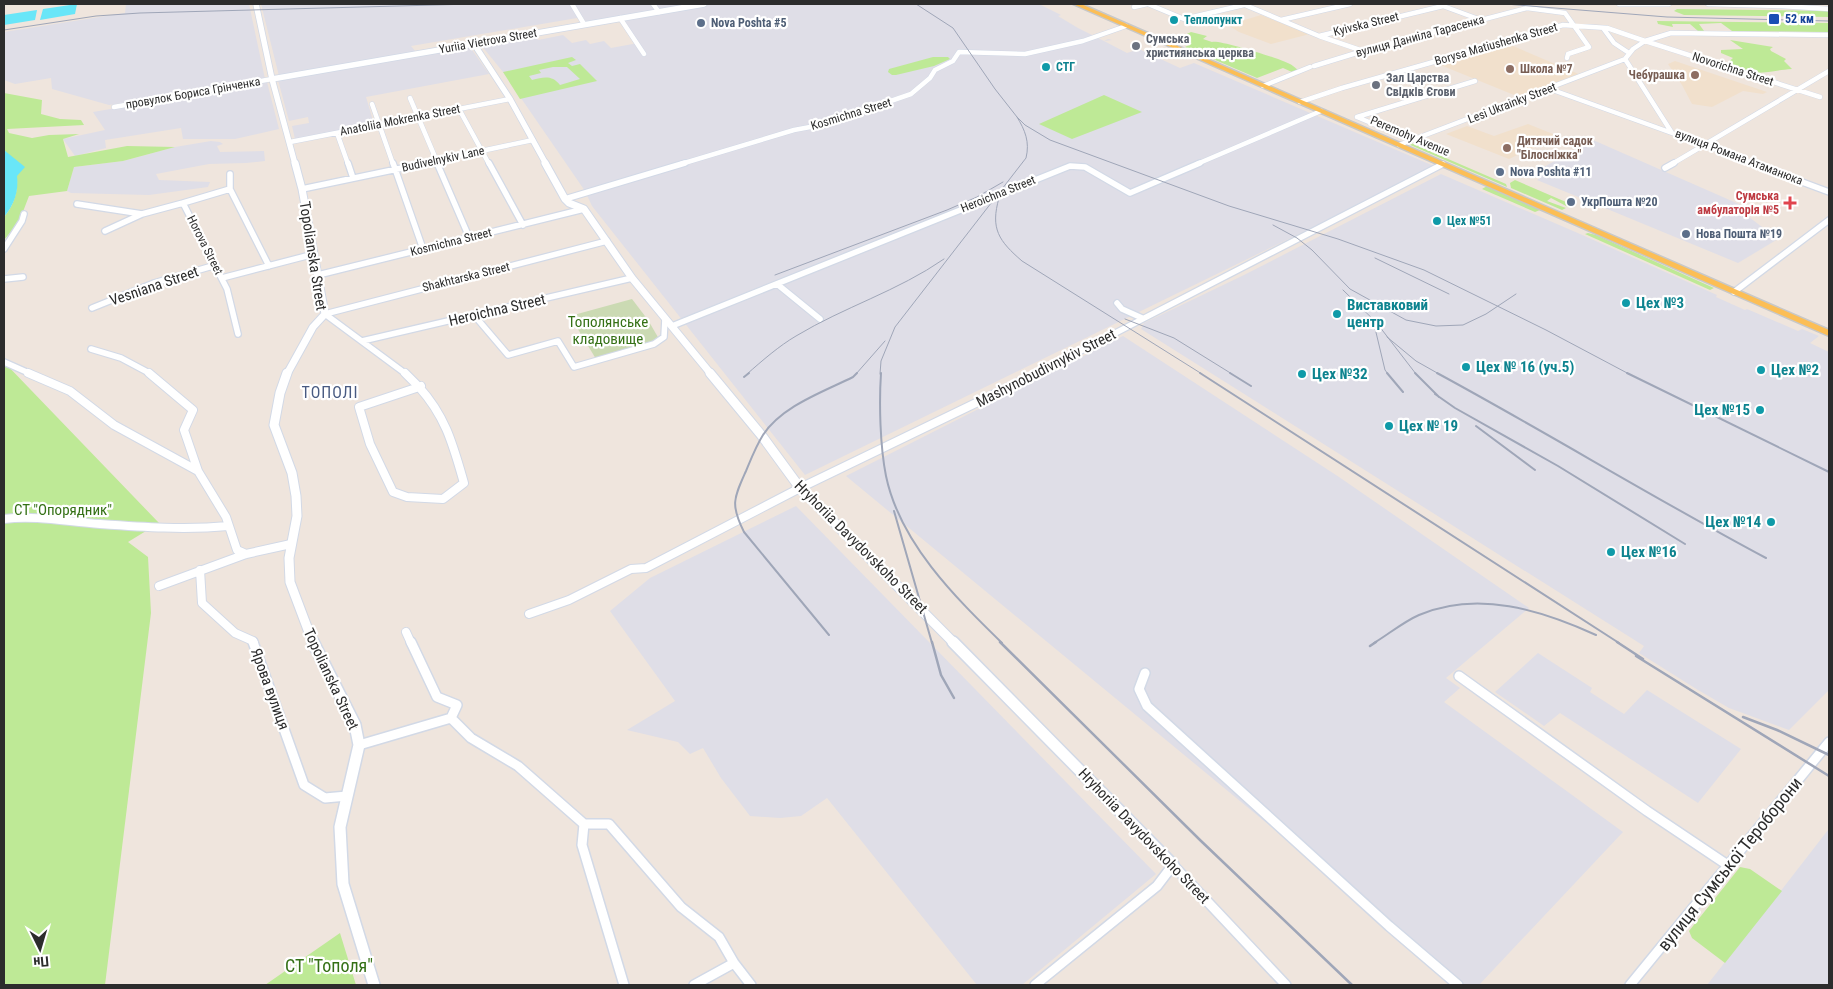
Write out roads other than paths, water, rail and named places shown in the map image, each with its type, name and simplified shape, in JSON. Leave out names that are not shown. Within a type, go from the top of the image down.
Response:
[{"type":"main road","name":"Peremohy Avenue","points":[[1076,4],[1829,333]]},
{"type":"street","name":"Topolianska Street","points":[[256,4],[272,80],[302,189],[325,314],[313,327],[296,354],[280,393],[274,425],[292,473],[296,496],[297,516],[291,544],[290,582],[314,646],[355,725],[359,745],[340,827],[343,884],[374,985]]},
{"type":"street","points":[[572,4],[584,24]]},
{"type":"street","points":[[654,4],[660,12]]},
{"type":"street","name":"Yuriia Vietrova Street","points":[[272,80],[704,4]]},
{"type":"street","points":[[1134,7],[1148,4],[1164,12],[1189,19],[1247,4],[1320,36],[1363,51]]},
{"type":"street","points":[[1281,20],[1350,4]]},
{"type":"street","points":[[1619,4],[1669,4]]},
{"type":"street","points":[[1708,4],[1829,9]]},
{"type":"street","points":[[1781,6],[1787,4]]},
{"type":"street","name":"Kyivska Street","points":[[1320,36],[1442,6],[1481,20]]},
{"type":"street","name":"вулиця Даниіла Тарасенка","points":[[1263,86],[1312,66],[1527,8],[1562,12],[1568,16],[1575,26]]},
{"type":"street","points":[[620,18],[644,54]]},
{"type":"street","name":"Borysa Matiushenka Street","points":[[1300,102],[1342,88],[1563,25],[1605,28]]},
{"type":"street","name":"Kosmichna Street","points":[[565,199],[794,130],[821,125],[911,94],[930,78],[936,70],[953,61],[959,52],[1026,54],[1083,41],[1126,26]]},
{"type":"street","points":[[1567,58],[1568,54],[1589,47],[1575,26]]},
{"type":"street","points":[[1605,28],[1645,40]]},
{"type":"street","points":[[1605,28],[1614,43],[1629,53]]},
{"type":"street","points":[[1624,59],[1645,40],[1672,33],[1829,34]]},
{"type":"street","name":"Novorichna Street","points":[[1645,40],[1820,97]]},
{"type":"street","name":"Hryhoriia Davydovskoho Street","points":[[474,44],[509,98],[565,199],[580,207],[608,241],[632,278],[762,436],[800,488],[1173,865],[1286,985]]},
{"type":"street","name":"Lesi Ukrainky Street","points":[[1399,145],[1550,89],[1624,59]]},
{"type":"street","name":"вулиця Романа Атаманюка","points":[[1624,59],[1672,133],[1829,192]]},
{"type":"street","points":[[1665,168],[1829,71]]},
{"type":"street","name":"провулок Бориса Грінченка","points":[[114,106],[272,80]]},
{"type":"street","points":[[1412,140],[1357,116],[1475,80]]},
{"type":"street","points":[[1550,89],[1672,133]]},
{"type":"street","points":[[410,98],[469,238]]},
{"type":"street","name":"Anatoliia Mokrenka Street","points":[[290,142],[509,98]]},
{"type":"street","points":[[372,104],[424,249]]},
{"type":"street","points":[[459,109],[523,224]]},
{"type":"street","name":"Heroichna Street","points":[[672,326],[1070,166],[1085,167],[1130,193],[1321,111]]},
{"type":"street","points":[[338,133],[353,178]]},
{"type":"street","name":"Budivelnykiv Lane","points":[[302,189],[533,140]]},
{"type":"street","name":"Mashynobudivnykiv Street","points":[[529,614],[569,600],[631,569],[646,568],[800,488],[987,399],[1443,164]]},
{"type":"street","points":[[230,174],[230,189],[269,266]]},
{"type":"street","points":[[580,207],[584,199],[604,188]]},
{"type":"street","points":[[183,203],[230,189]]},
{"type":"street","name":"Horova Street","points":[[77,204],[142,214],[183,203],[227,289],[238,334]]},
{"type":"street","name":"Kosmichna Street","points":[[318,274],[469,238],[580,207]]},
{"type":"street","points":[[4,249],[22,221],[24,214]]},
{"type":"street","points":[[106,231],[142,214]]},
{"type":"street","points":[[1734,292],[1829,220]]},
{"type":"street","name":"Shakhtarska Street","points":[[325,314],[608,241]]},
{"type":"street","points":[[222,278],[314,254]]},
{"type":"street","name":"Vesniana Street","points":[[92,308],[154,283],[216,265]]},
{"type":"street","points":[[4,279],[23,277]]},
{"type":"street","name":"Heroichna Street","points":[[362,341],[632,278]]},
{"type":"street","points":[[777,284],[820,319]]},
{"type":"street","points":[[1117,304],[1122,309],[1142,318]]},
{"type":"street","points":[[325,314],[421,386],[441,415],[453,442],[464,483],[443,499],[407,497],[393,492],[370,444],[359,407],[421,386]]},
{"type":"street","points":[[474,315],[508,355],[558,341],[574,367],[654,344],[664,337],[665,319]]},
{"type":"street","points":[[91,349],[121,358],[146,370],[193,410],[184,430],[198,472],[226,517],[236,550],[246,554]]},
{"type":"street","points":[[4,362],[70,390],[114,425],[198,472]]},
{"type":"street","points":[[4,519],[52,518],[99,524],[209,528],[228,526]]},
{"type":"street","points":[[159,586],[246,554],[291,544]]},
{"type":"street","name":"Ярова вулиця","points":[[200,570],[202,603],[235,633],[253,641],[304,785],[325,798],[347,796]]},
{"type":"street","points":[[359,745],[451,718],[457,705],[437,697],[406,632]]},
{"type":"street","points":[[1145,673],[1139,689],[1147,706],[1382,920],[1458,985]]},
{"type":"street","points":[[1459,676],[1553,742],[1647,812],[1729,866]]},
{"type":"street","points":[[451,718],[471,738],[518,766],[584,824],[609,824],[681,907],[720,937],[734,963],[751,985]]},
{"type":"street","name":"вулиця Сумської Тероборони","points":[[1630,985],[1829,742]]},
{"type":"street","points":[[584,824],[582,845],[624,985]]},
{"type":"street","points":[[1035,985],[1158,886],[1173,865]]},
{"type":"street","points":[[694,985],[734,963]]},
{"type":"water","points":[[77,4],[75,14],[40,20],[43,9]]},
{"type":"water","points":[[37,10],[35,20],[4,25],[4,15]]},
{"type":"water","points":[[4,150],[25,167],[17,176],[15,198],[11,208],[4,217]]},
{"type":"railway","points":[[4,30],[96,16],[140,13],[472,4]]},
{"type":"railway","points":[[916,4],[953,28],[995,89],[1017,117]]},
{"type":"railway","points":[[1505,4],[1667,17],[1829,21]]},
{"type":"railway","points":[[880,374],[881,361],[895,327],[1026,158],[1026,136],[1017,117]]},
{"type":"railway","points":[[1017,117],[1025,125],[1050,140],[1229,206],[1338,239],[1424,270],[1498,306]]},
{"type":"railway","points":[[775,275],[947,210],[977,197],[1003,182]]},
{"type":"railway","points":[[999,198],[996,209],[996,226],[1007,247],[1022,261],[1202,374]]},
{"type":"railway","points":[[1273,225],[1297,238],[1312,250],[1350,289],[1406,320],[1436,326],[1463,325],[1498,306]]},
{"type":"railway","points":[[1375,258],[1449,294]]},
{"type":"railway","points":[[747,374],[796,336],[833,316],[890,290],[944,259]]},
{"type":"railway","points":[[1343,290],[1376,323]]},
{"type":"railway","points":[[1498,306],[1516,294]]},
{"type":"railway","points":[[1498,306],[1629,374]]},
{"type":"railway","points":[[1125,319],[1174,338],[1232,374]]},
{"type":"railway","points":[[1376,323],[1381,327]]},
{"type":"railway","points":[[1376,323],[1388,338]]},
{"type":"railway","points":[[1374,324],[1385,370],[1388,374]]},
{"type":"railway","points":[[1388,338],[1416,361],[1439,374]]},
{"type":"railway","points":[[1388,338],[1416,374]]},
{"type":"railway","points":[[856,374],[885,341]]},
{"type":"railway","points":[[744,377],[749,373]]},
{"type":"railway","points":[[881,373],[882,451],[893,501],[903,524],[916,546],[948,588],[1002,643]]},
{"type":"railway","points":[[1200,373],[1619,643]]},
{"type":"railway","points":[[1230,373],[1251,386]]},
{"type":"railway","points":[[1387,373],[1403,392]]},
{"type":"railway","points":[[1437,373],[1766,558]]},
{"type":"railway","points":[[829,635],[744,532],[735,508],[735,501],[756,448],[771,425],[792,408],[856,374]]},
{"type":"railway","points":[[1416,374],[1438,396]]},
{"type":"railway","points":[[1629,374],[1829,472]]},
{"type":"railway","points":[[1435,394],[1438,396]]},
{"type":"railway","points":[[1438,396],[1455,408],[1558,466],[1685,544]]},
{"type":"railway","points":[[1476,426],[1535,470]]},
{"type":"railway","points":[[894,511],[932,643]]},
{"type":"railway","points":[[1374,643],[1419,615],[1441,608],[1464,604],[1509,606],[1531,611],[1596,635]]},
{"type":"railway","points":[[932,642],[941,675],[954,698]]},
{"type":"railway","points":[[1000,642],[1200,840],[1352,985]]},
{"type":"railway","points":[[1370,646],[1376,642]]},
{"type":"railway","points":[[1617,642],[1643,659]]},
{"type":"railway","points":[[1636,656],[1829,776]]},
{"type":"railway","points":[[1743,717],[1777,730],[1829,755]]},
{"type":"place","name":"52 км","points":[[1774,19]]},
{"type":"place","name":"Теплопункт","points":[[1174,20]]},
{"type":"place","name":"Nova Poshta #5","points":[[701,23]]},
{"type":"place","name":"Сумська християнська церква","points":[[1136,46]]},
{"type":"place","name":"СТГ","points":[[1046,67]]},
{"type":"place","name":"Школа №7","points":[[1510,69]]},
{"type":"place","name":"Чебурашка","points":[[1695,75]]},
{"type":"place","name":"Зал Царства Свідків Єгови","points":[[1376,85]]},
{"type":"place","name":"Дитячий садок \"Білосніжка\"","points":[[1507,148]]},
{"type":"place","name":"Nova Poshta #11","points":[[1500,172]]},
{"type":"place","name":"УкрПошта №20","points":[[1571,202]]},
{"type":"place","name":"Сумська амбулаторія №5","points":[[1790,203]]},
{"type":"place","name":"Цех №51","points":[[1437,221]]},
{"type":"place","name":"Нова Пошта №19","points":[[1686,234]]},
{"type":"place","name":"Цех №3","points":[[1626,303]]},
{"type":"place","name":"Виставковий центр","points":[[1337,314]]},
{"type":"place","name":"Цех № 16 (уч.5)","points":[[1466,367]]},
{"type":"place","name":"Цех №2","points":[[1761,370]]},
{"type":"place","name":"Цех №32","points":[[1302,374]]},
{"type":"place","name":"Цех №15","points":[[1760,410]]},
{"type":"place","name":"Цех № 19","points":[[1389,426]]},
{"type":"place","name":"Цех №14","points":[[1771,522]]},
{"type":"place","name":"Цех №16","points":[[1611,552]]},
{"type":"district","name":"ТОПОЛІ","points":[[330,392]]},
{"type":"park label","name":"Тополянське кладовище","points":[[608,330]]},
{"type":"park label","name":"СТ \"Опорядник\"","points":[[63,510]]},
{"type":"park label","name":"СТ \"Тополя\"","points":[[329,966]]}]
